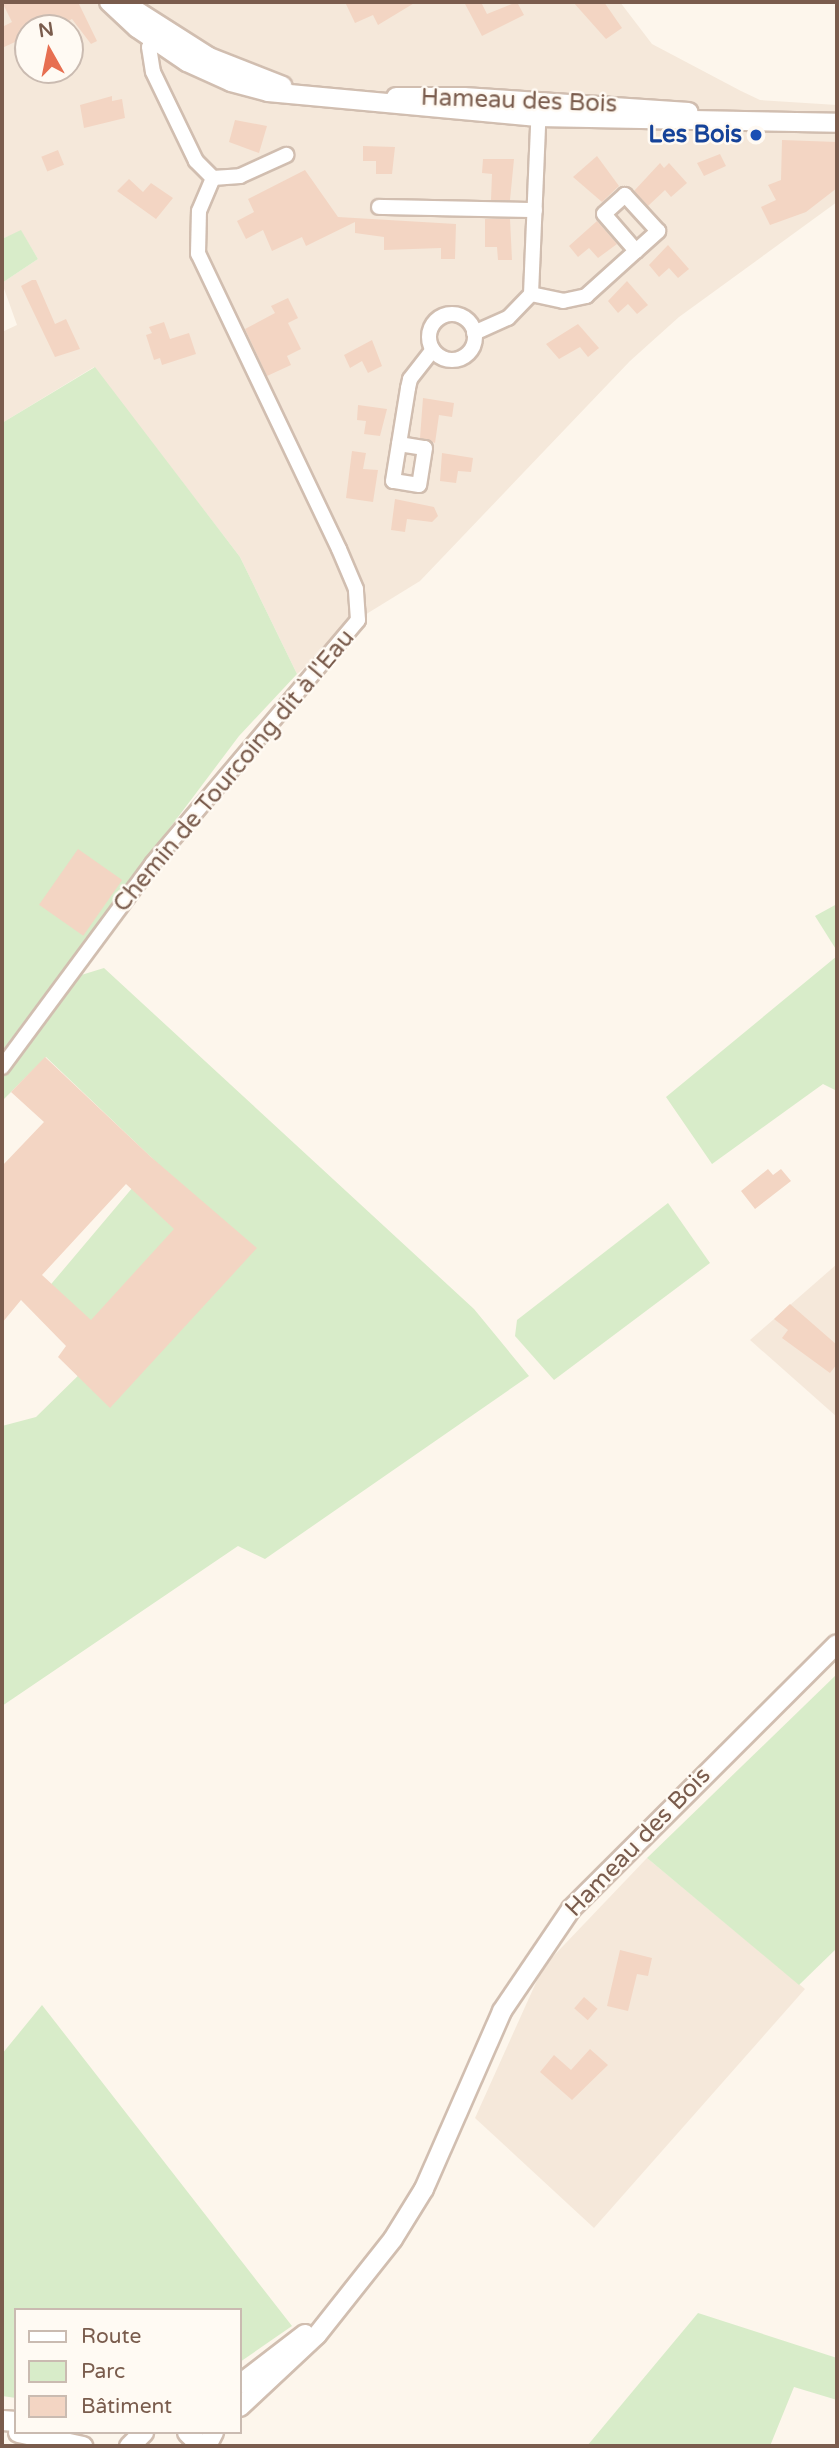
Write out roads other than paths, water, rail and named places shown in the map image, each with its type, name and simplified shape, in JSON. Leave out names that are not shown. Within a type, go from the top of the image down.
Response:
[{"type":"main road","points":[[26,2434],[82,2446]]},
{"type":"street","name":"Hameau des Bois","points":[[110,2],[231,82],[313,96],[837,123]]},
{"type":"street","name":"Hameau des Bois","points":[[123,2],[157,33]]},
{"type":"street","points":[[157,33],[149,55],[153,72],[195,161],[213,178],[240,176],[286,155]]},
{"type":"street","points":[[474,333],[508,318],[531,293],[539,109]]},
{"type":"street","name":"Chemin de Tourcoing dit à l'Eau","points":[[2,1067],[152,864],[358,620],[356,589],[339,549],[198,254],[199,211],[213,178]]},
{"type":"street","points":[[379,207],[535,210]]},
{"type":"street","points":[[531,293],[563,301],[586,296],[636,251]]},
{"type":"street","points":[[399,444],[410,379],[433,350],[430,330],[445,316],[466,319],[474,333],[470,350],[461,358],[449,360],[433,350]]},
{"type":"street","name":"Hameau des Bois","points":[[242,2405],[310,2342],[357,2287],[424,2189],[502,2011],[551,1934],[615,1860],[837,1644]]},
{"type":"street","name":"Hameau des Bois","points":[[242,2382],[313,2328],[357,2287]]},
{"type":"place","name":"Les Bois","points":[[756,135]]}]
